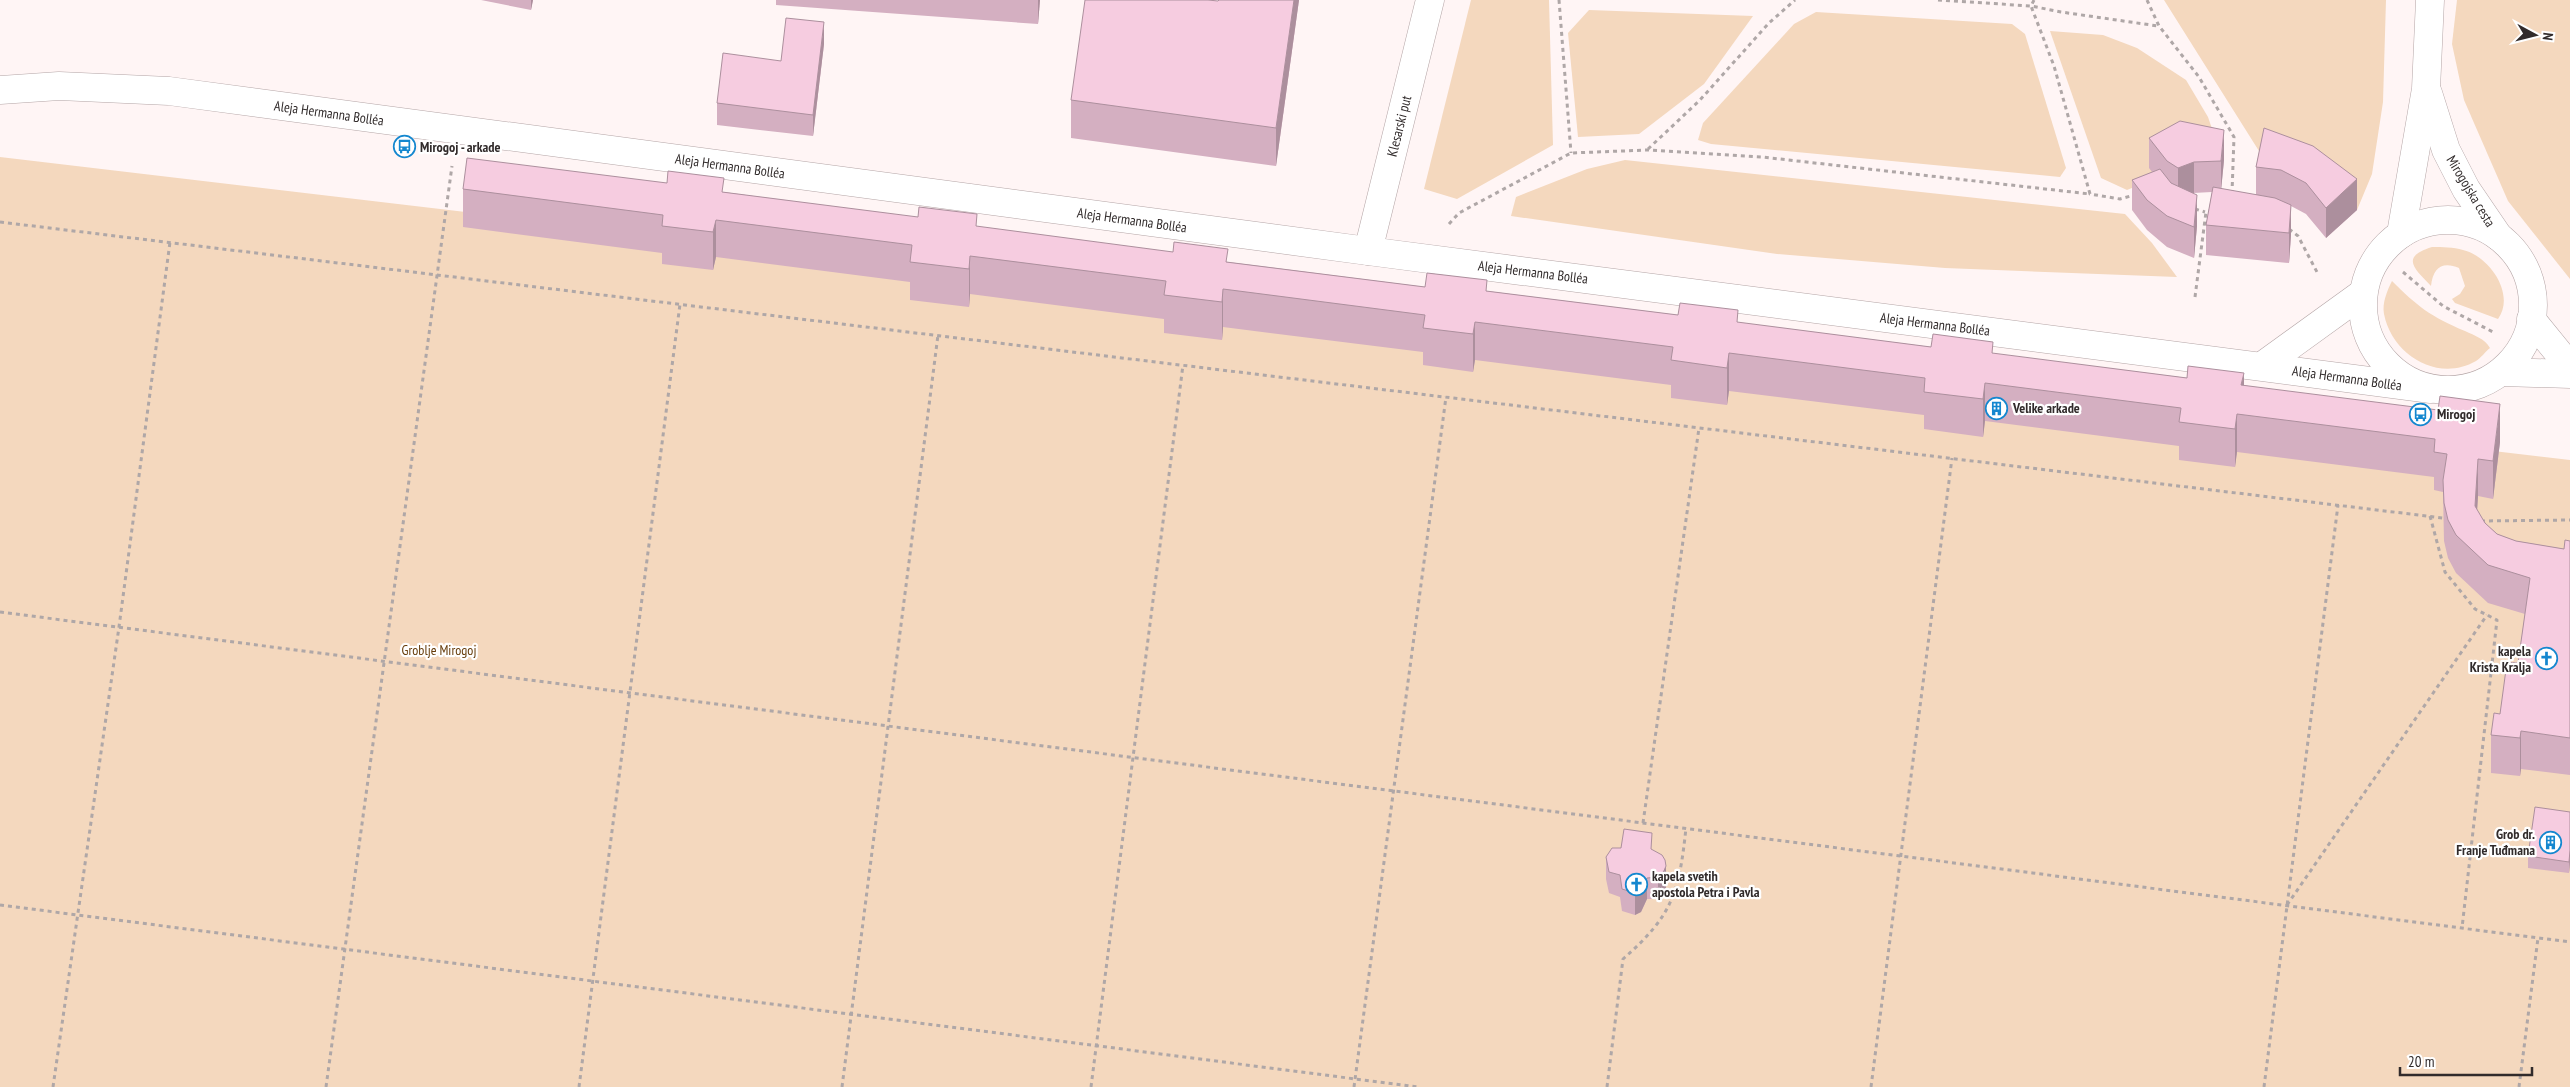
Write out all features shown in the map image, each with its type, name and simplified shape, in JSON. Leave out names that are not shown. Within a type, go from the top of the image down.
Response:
[{"type":"main road","name":"Klesarski put","points":[[1368,251],[1430,0]]},
{"type":"main road","name":"Mirogojska cesta","points":[[2401,234],[2426,89],[2430,0]]},
{"type":"main road","name":"Aleja Hermanna Bolléa","points":[[0,90],[59,86],[169,92],[1368,251],[2431,389]]},
{"type":"main road","name":"Mirogojska cesta","points":[[2426,89],[2446,150],[2466,189],[2498,236]]},
{"type":"main road","points":[[2457,220],[2485,228],[2498,236],[2509,245],[2526,269],[2534,298],[2531,327],[2523,346],[2502,372],[2480,385],[2456,390],[2431,389],[2408,380],[2388,366],[2375,348],[2363,312],[2364,294],[2380,254],[2401,234],[2428,222],[2457,220]]},
{"type":"main road","name":"Aleja Hermanna Bolléa","points":[[2262,366],[2364,294]]},
{"type":"main road","points":[[2531,319],[2570,367]]},
{"type":"main road","points":[[2502,372],[2570,374]]},
{"type":"path","points":[[1558,0],[1571,153]]},
{"type":"path","points":[[1648,150],[1700,100],[1768,23],[1795,0]]},
{"type":"path","points":[[1938,0],[2030,6],[2159,26]]},
{"type":"path","points":[[2030,6],[2034,0]]},
{"type":"path","points":[[2147,0],[2159,26],[2198,76],[2234,137],[2232,193],[2236,202]]},
{"type":"path","points":[[2030,6],[2054,66],[2090,194]]},
{"type":"path","points":[[1449,224],[1459,213],[1571,153],[1648,150],[1762,157],[2120,199],[2137,195]]},
{"type":"path","points":[[326,1087],[453,160]]},
{"type":"path","points":[[2188,207],[2205,212],[2214,212]]},
{"type":"path","points":[[2194,297],[2205,212]]},
{"type":"path","points":[[0,222],[2443,518]]},
{"type":"path","points":[[2286,226],[2298,236],[2318,274]]},
{"type":"path","points":[[53,1087],[119,627],[170,242]]},
{"type":"path","points":[[2397,266],[2443,306],[2500,336]]},
{"type":"path","points":[[579,1087],[680,304]]},
{"type":"path","points":[[842,1087],[938,335]]},
{"type":"path","points":[[1091,1087],[1183,365]]},
{"type":"path","points":[[1354,1087],[1446,397]]},
{"type":"path","points":[[1643,823],[1700,428]]},
{"type":"path","points":[[1871,1087],[1952,458]]},
{"type":"path","points":[[2264,1087],[2338,505]]},
{"type":"path","points":[[2430,516],[2445,572],[2475,609],[2497,620],[2462,928]]},
{"type":"path","points":[[2475,521],[2570,520]]},
{"type":"path","points":[[0,612],[2570,942]]},
{"type":"path","points":[[2287,906],[2487,615]]},
{"type":"path","points":[[1607,1087],[1623,959],[1646,939],[1663,917],[1677,891],[1686,828]]},
{"type":"path","points":[[0,905],[1418,1087]]},
{"type":"path","points":[[2519,1087],[2538,938]]},
{"type":"green space","points":[[1471,0],[1549,0],[1553,145],[1457,199],[1424,189]]},
{"type":"green space","points":[[2164,0],[2386,0],[2383,102],[2372,174],[2357,210],[2313,176],[2264,159]]},
{"type":"green space","points":[[2457,0],[2570,0],[2570,279],[2508,201],[2464,100],[2452,44]]},
{"type":"green space","points":[[1589,10],[1753,16],[1704,84],[1639,134],[1578,137],[1568,33]]},
{"type":"green space","points":[[1816,12],[2012,24],[2025,34],[2066,168],[2060,177],[1711,144],[1698,140],[1703,123],[1794,24]]},
{"type":"green space","points":[[2050,31],[2103,35],[2137,48],[2186,80],[2208,117],[2220,152],[2127,190],[2101,178]]},
{"type":"green space","name":"Groblje Mirogoj","points":[[0,157],[2570,460],[2570,1087],[0,1087]]},
{"type":"green space","points":[[1625,160],[2125,214],[2152,243],[2177,277],[1945,268],[1777,254],[1511,216],[1516,197],[1587,169]]},
{"type":"green space","points":[[2432,247],[2463,250],[2482,260],[2490,268],[2502,288],[2504,299],[2503,309],[2498,319],[2455,303],[2452,299],[2460,294],[2465,286],[2459,268],[2448,265],[2439,268],[2434,275],[2431,286],[2419,274],[2413,264],[2413,259],[2422,251]]},
{"type":"green space","points":[[2392,281],[2425,310],[2479,338],[2490,348],[2476,361],[2461,367],[2447,369],[2432,367],[2407,353],[2396,342],[2384,314],[2384,301]]},
{"type":"building","points":[[1085,0],[1294,0],[1276,128],[1071,100]]},
{"type":"building","points":[[786,18],[824,22],[813,115],[717,103],[723,53],[781,61]]},
{"type":"building","points":[[2180,121],[2224,130],[2221,161],[2194,162],[2178,168],[2167,161],[2149,138]]},
{"type":"building","points":[[2264,128],[2313,146],[2357,179],[2326,208],[2306,183],[2281,170],[2256,167]]},
{"type":"building","points":[[467,158],[667,183],[668,171],[724,178],[722,192],[918,217],[919,207],[977,214],[976,226],[1173,252],[1174,242],[1228,249],[1226,262],[1425,287],[1427,273],[1487,280],[1486,291],[1678,315],[1680,303],[1738,310],[1737,322],[1931,347],[1933,334],[1993,342],[1992,353],[2187,378],[2188,366],[2244,373],[2241,385],[2438,410],[2440,396],[2500,404],[2493,461],[2478,459],[2475,506],[2485,523],[2497,534],[2516,541],[2564,549],[2565,540],[2570,541],[2570,738],[2521,731],[2520,738],[2491,735],[2494,713],[2500,714],[2507,662],[2518,663],[2530,578],[2488,565],[2456,535],[2448,520],[2444,503],[2443,480],[2447,454],[2434,452],[2435,439],[2237,414],[2235,429],[2179,422],[2181,408],[1985,383],[1983,399],[1924,392],[1925,378],[1729,353],[1727,368],[1671,360],[1673,347],[1475,322],[1473,334],[1423,328],[1425,315],[1223,289],[1222,302],[1164,295],[1166,281],[970,256],[969,269],[910,262],[912,245],[716,220],[713,232],[662,226],[663,215],[463,189]]},
{"type":"building","points":[[2160,169],[2171,183],[2197,195],[2194,227],[2167,216],[2147,200],[2132,180]]},
{"type":"building","points":[[2213,187],[2275,198],[2291,205],[2289,233],[2206,225]]},
{"type":"building","name":"Grob dr. Franje Tuđmana","points":[[2535,807],[2570,812],[2569,862],[2528,856]]},
{"type":"building","points":[[1624,829],[1652,833],[1651,849],[1662,855],[1665,860],[1666,866],[1663,873],[1658,877],[1647,878],[1641,891],[1635,893],[1622,889],[1620,875],[1609,872],[1606,857],[1612,848],[1621,848]]},
{"type":"place","name":"Mirogoj - arkade","points":[[404,147]]},
{"type":"place","name":"Velike arkade","points":[[1997,408]]},
{"type":"place","name":"Mirogoj","points":[[2421,414]]},
{"type":"place","name":"kapela Krista Kralja","points":[[2547,659]]},
{"type":"place","name":"Grob dr. Franje Tuđmana","points":[[2551,842]]},
{"type":"place","name":"kapela svetih apostola Petra i Pavla","points":[[1636,884]]}]
